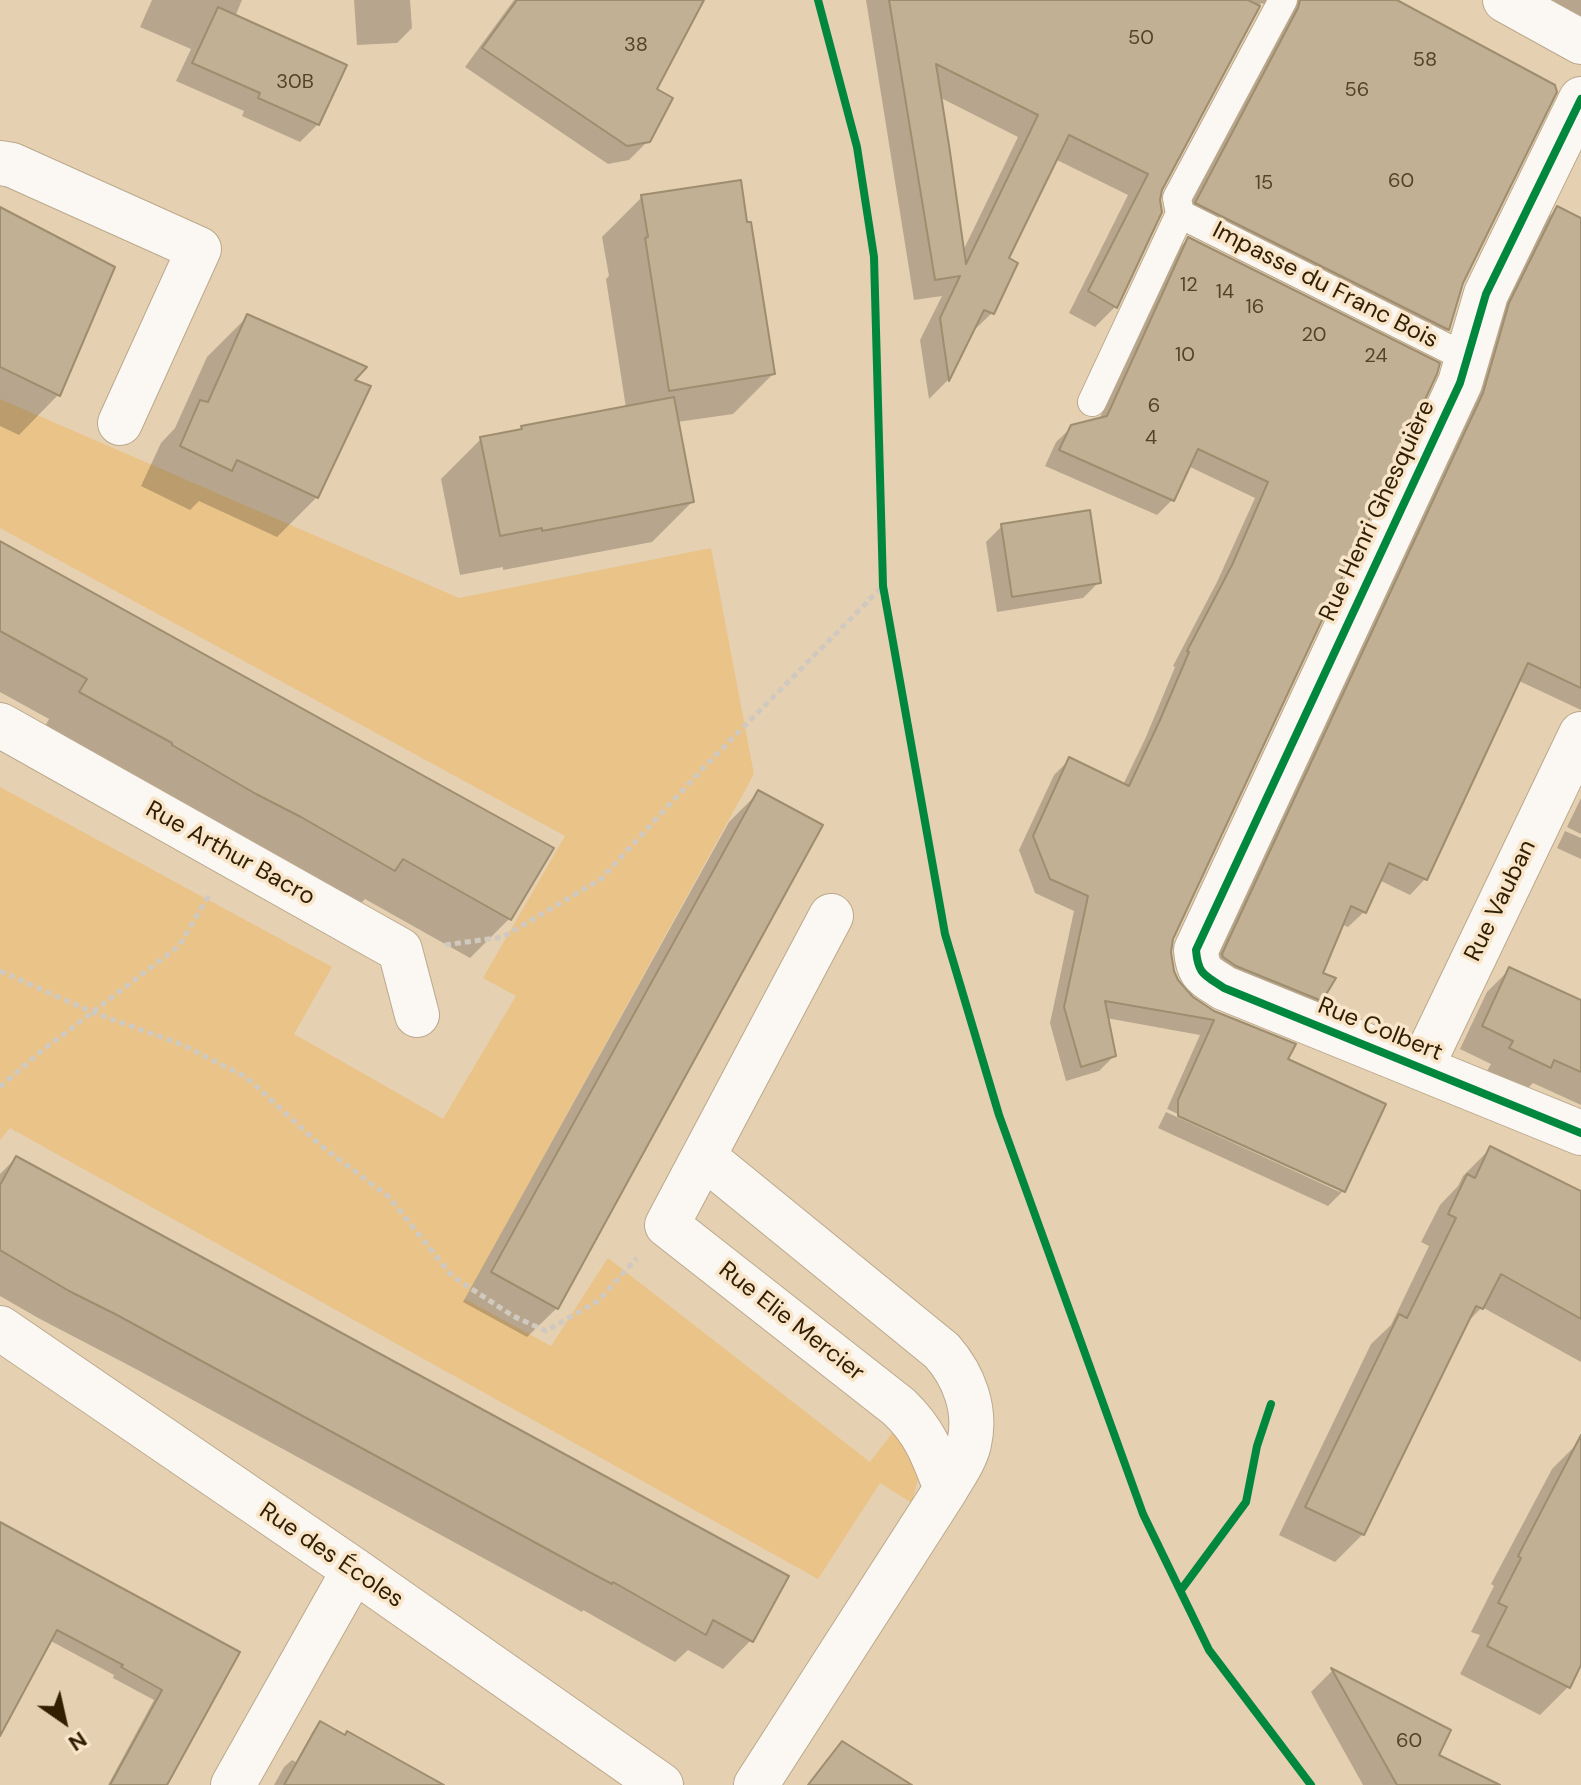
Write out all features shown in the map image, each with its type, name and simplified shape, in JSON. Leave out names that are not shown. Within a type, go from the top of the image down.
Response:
[{"type":"street","points":[[1505,0],[1581,42]]},
{"type":"street","name":"Rue Henri Ghesquière","points":[[1201,937],[1460,383],[1491,283],[1581,99]]},
{"type":"street","points":[[0,163],[12,165],[199,249],[120,423]]},
{"type":"street","name":"Rue Arthur Bacro","points":[[0,725],[400,950]]},
{"type":"street","name":"Rue Vauban","points":[[1421,1068],[1581,734]]},
{"type":"street","points":[[667,1225],[831,916]]},
{"type":"street","name":"Rue Colbert","points":[[1201,937],[1196,950],[1197,966],[1224,988],[1581,1133]]},
{"type":"street","points":[[400,950],[417,1015]]},
{"type":"street","points":[[704,1157],[942,1351],[957,1368],[972,1417],[969,1445],[946,1489],[756,1785]]},
{"type":"street","name":"Rue Elie Mercier","points":[[667,1225],[899,1407],[915,1423],[928,1444],[946,1489]]},
{"type":"street","name":"Rue des Écoles","points":[[0,1328],[661,1785]]},
{"type":"street","points":[[233,1785],[354,1570]]},
{"type":"lane","points":[[1092,402],[1180,214],[1177,198],[1283,0]]},
{"type":"lane","name":"Impasse du Franc Bois","points":[[1180,214],[1469,359]]},
{"type":"path","points":[[400,950],[503,937],[601,879],[704,767],[883,586]]},
{"type":"path","points":[[0,1087],[39,1053],[179,946],[233,855]]},
{"type":"path","points":[[0,971],[92,1012],[183,1045],[246,1077],[320,1145],[389,1197],[452,1276],[513,1316],[546,1331],[598,1301],[667,1225]]},
{"type":"shaded area","points":[[0,399],[459,598],[711,548],[754,774],[465,1299],[551,1346],[608,1258],[870,1462],[893,1432],[908,1448],[919,1474],[912,1503],[880,1483],[818,1579],[10,1128],[0,1140],[0,787],[332,967],[294,1034],[443,1119],[516,996],[483,978],[565,836],[0,528]]},
{"type":"building","points":[[517,0],[704,0],[657,89],[673,98],[650,142],[627,146],[482,48]]},
{"type":"building","points":[[889,0],[1248,0],[1260,6],[1162,190],[1162,212],[1117,308],[1088,291],[1148,174],[1069,135],[1009,258],[1018,263],[994,314],[984,310],[949,381],[940,318],[960,276],[935,280]],"holes":[[[936,64],[1038,115],[966,264]]]},
{"type":"building","points":[[1300,0],[1397,0],[1555,85],[1557,92],[1463,283],[1449,330],[1195,203]]},
{"type":"building","points":[[218,7],[347,65],[319,125],[258,98],[260,93],[192,63]]},
{"type":"building","points":[[741,180],[747,222],[751,222],[775,374],[669,391],[641,195]]},
{"type":"building","points":[[1557,206],[1581,218],[1581,688],[1528,663],[1427,880],[1389,863],[1366,913],[1351,906],[1323,973],[1336,978],[1322,1001],[1236,966],[1222,954],[1483,393],[1509,303]]},
{"type":"building","points":[[0,207],[115,267],[60,396],[0,367]]},
{"type":"building","points":[[1188,237],[1440,363],[1173,939],[1171,952],[1178,980],[1193,997],[1214,1011],[1296,1044],[1288,1059],[1386,1104],[1345,1192],[1178,1116],[1178,1100],[1214,1020],[1105,1001],[1116,1056],[1081,1067],[1064,1007],[1088,896],[1050,879],[1033,836],[1069,757],[1129,786],[1160,720],[1187,651],[1232,565],[1268,482],[1198,449],[1174,501],[1059,450],[1071,425],[1107,416]]},
{"type":"building","points":[[247,314],[367,367],[355,380],[371,386],[318,498],[237,460],[232,471],[180,446],[200,400],[208,402]]},
{"type":"building","points":[[674,397],[694,502],[500,536],[480,437],[522,429],[521,426]]},
{"type":"building","points":[[1090,510],[1101,583],[1012,597],[1001,524]]},
{"type":"building","points":[[0,541],[554,848],[511,920],[403,859],[395,871],[79,692],[87,679],[0,631]]},
{"type":"building","points":[[758,790],[823,825],[558,1309],[491,1272]]},
{"type":"building","points":[[1509,967],[1581,1000],[1581,1072],[1554,1060],[1551,1068],[1509,1048],[1513,1041],[1482,1026]]},
{"type":"building","points":[[1490,1146],[1581,1191],[1581,1319],[1501,1274],[1483,1309],[1476,1306],[1364,1535],[1305,1507],[1399,1314],[1407,1318],[1456,1218],[1448,1214],[1467,1174],[1475,1178]]},
{"type":"building","points":[[16,1156],[789,1576],[753,1642],[713,1620],[706,1635],[613,1582],[69,1291],[0,1250],[0,1185]]},
{"type":"building","points":[[1581,1435],[1581,1665],[1570,1688],[1487,1646],[1507,1607],[1498,1603],[1521,1558],[1518,1556]]},
{"type":"building","points":[[0,1522],[240,1652],[167,1785],[110,1785],[162,1690],[57,1630],[0,1736]]},
{"type":"building","points":[[1331,1668],[1451,1730],[1439,1755],[1500,1785],[1397,1785]]},
{"type":"building","points":[[320,1721],[345,1735],[347,1731],[444,1785],[284,1785]]},
{"type":"building","points":[[842,1741],[912,1785],[808,1785]]},
{"type":"cycle path","points":[[818,0],[857,147],[874,257],[883,586],[945,934],[999,1115],[1143,1514],[1209,1650],[1311,1785]]},
{"type":"cycle path","points":[[1581,99],[1486,294],[1460,383],[1196,950],[1201,970],[1224,988],[1581,1133]]},
{"type":"cycle path","points":[[1181,1590],[1246,1502],[1257,1446],[1271,1404]]}]
